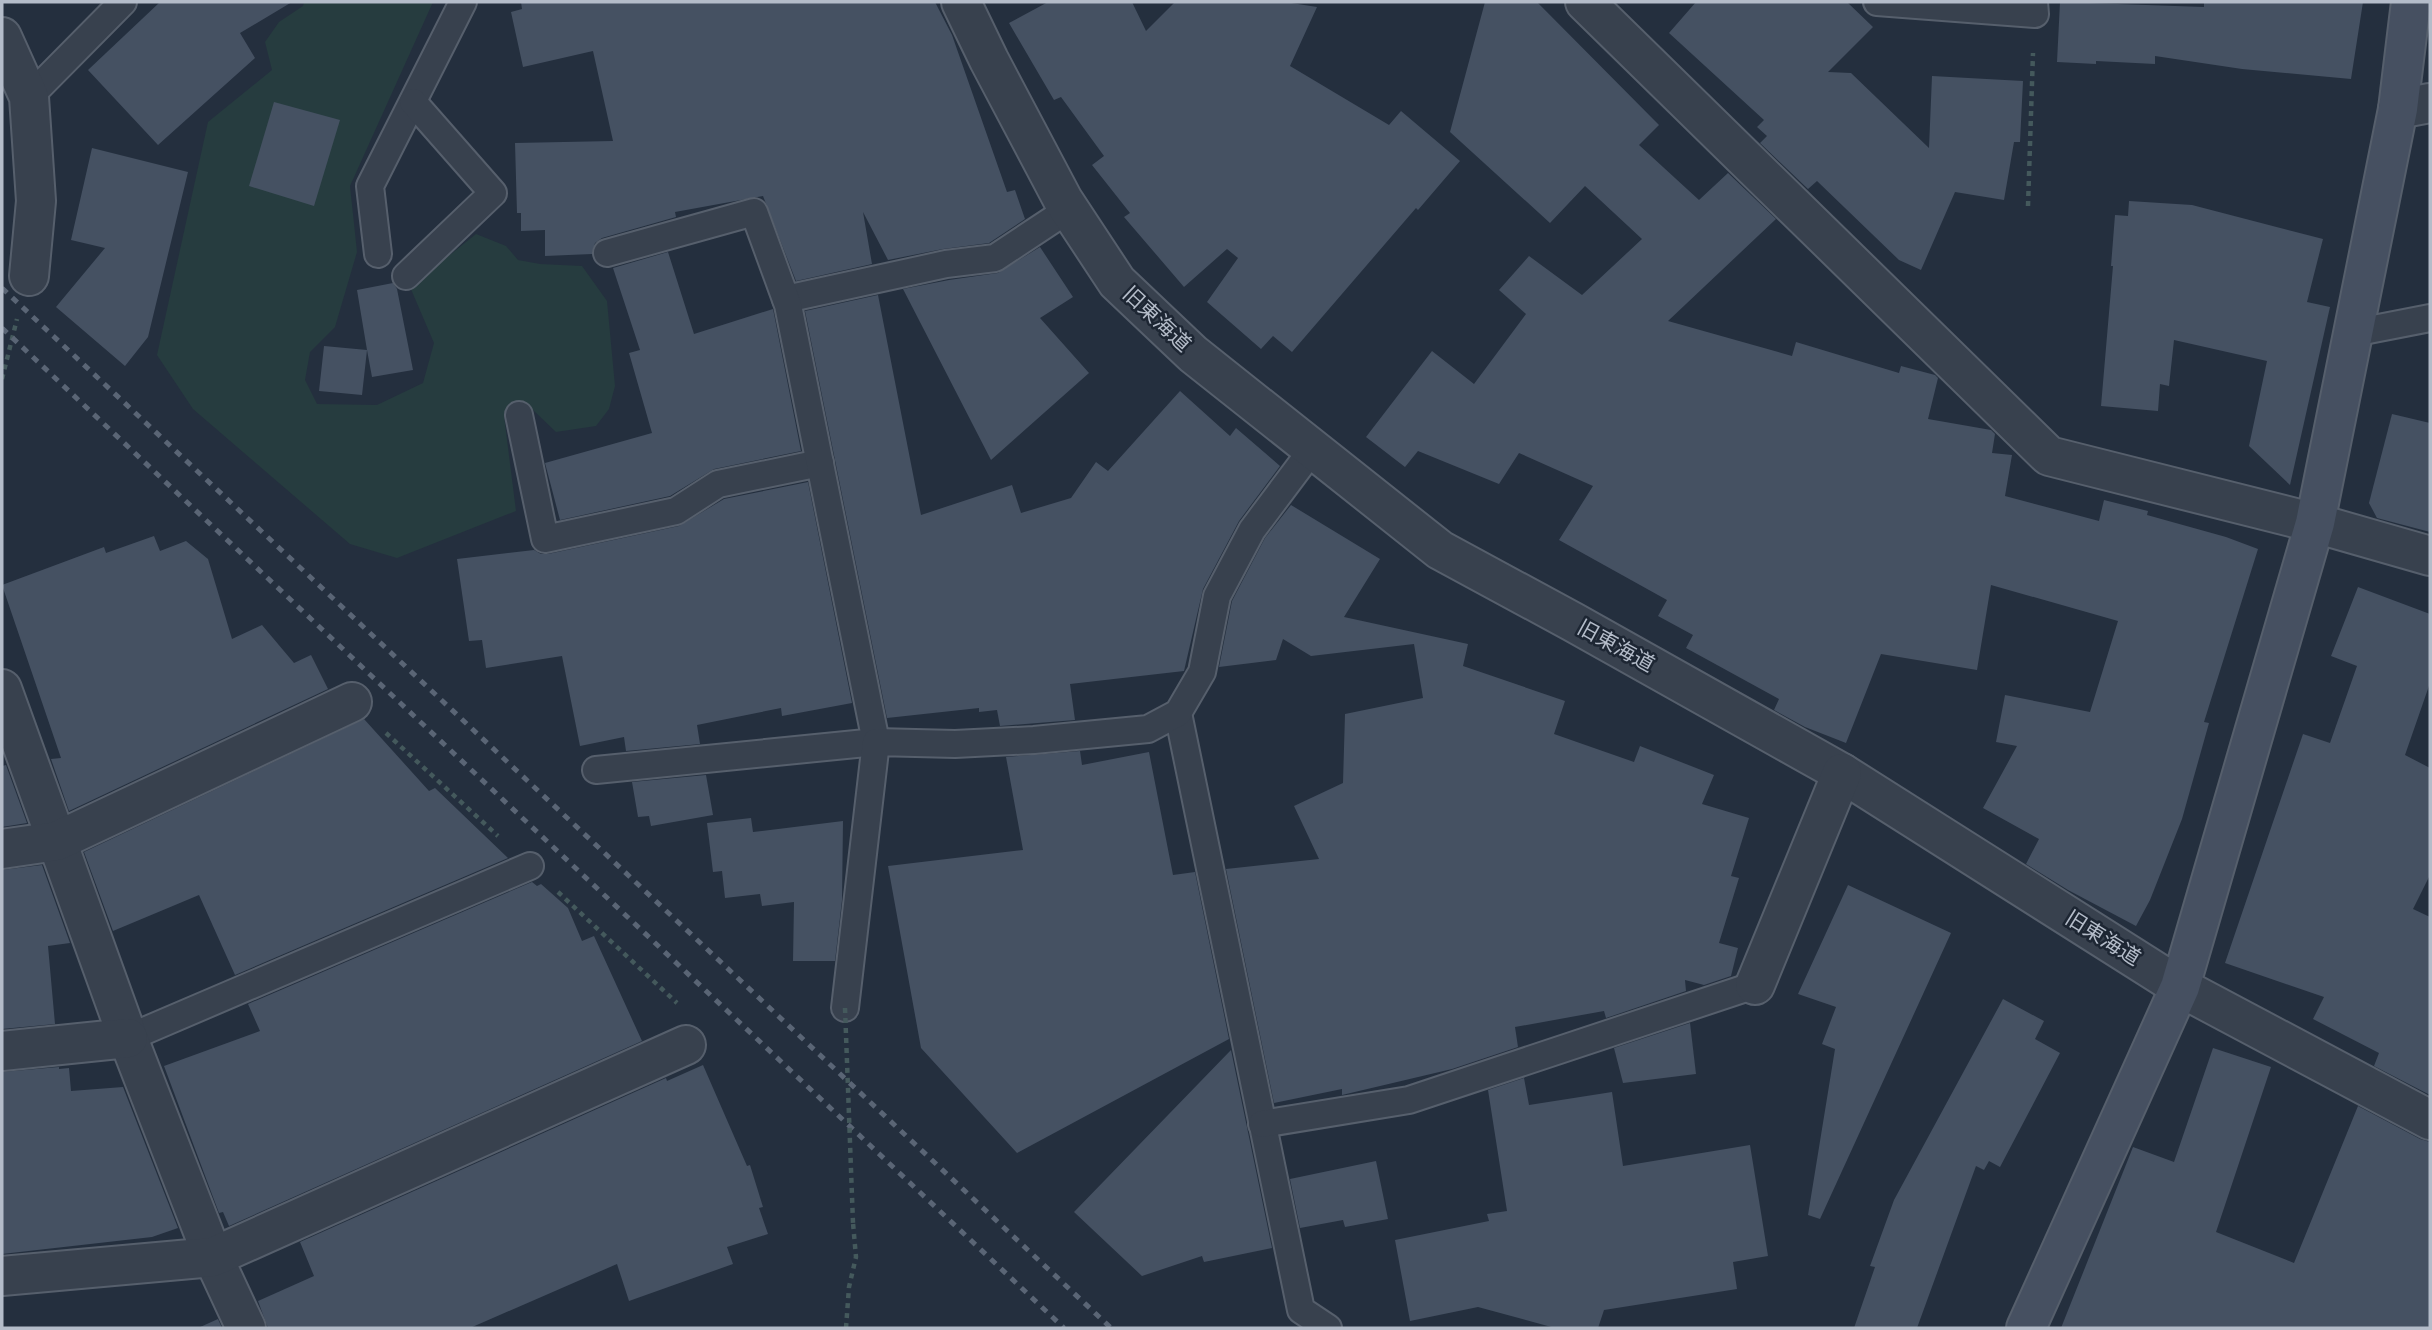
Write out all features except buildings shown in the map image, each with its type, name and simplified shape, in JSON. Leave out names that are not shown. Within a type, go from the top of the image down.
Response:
[{"type":"street","name":"旧東海道","points":[[961,2],[1069,209],[1117,282],[1193,354],[1440,550],[1842,773],[2180,986],[2430,1120]]},
{"type":"street","points":[[1585,2],[2049,456],[2315,523],[2430,556]]},
{"type":"street","points":[[2026,1328],[2180,986],[2315,523],[2353,333],[2414,106],[2411,2]]},
{"type":"street","points":[[2,37],[29,97],[36,201],[29,276]]},
{"type":"street","points":[[2,689],[128,1038],[213,1257],[246,1328]]},
{"type":"street","points":[[2,849],[57,841],[352,702]]},
{"type":"street","points":[[1755,985],[1842,773]]},
{"type":"street","points":[[2,1051],[128,1038]]},
{"type":"street","points":[[2,1276],[213,1257],[686,1045]]},
{"type":"lane","points":[[29,97],[123,2]]},
{"type":"lane","points":[[378,254],[370,186],[463,2]]},
{"type":"lane","points":[[1877,2],[2035,8]]},
{"type":"lane","points":[[407,276],[493,193],[413,102]]},
{"type":"lane","points":[[786,299],[946,264],[995,258],[1069,209]]},
{"type":"lane","points":[[607,253],[754,212],[786,299],[876,742],[845,1009]]},
{"type":"lane","points":[[2353,333],[2430,318]]},
{"type":"lane","points":[[519,415],[545,539],[676,511],[718,484],[820,463]]},
{"type":"lane","points":[[596,770],[876,742],[955,744],[1148,729],[1178,713],[1202,672],[1217,596],[1252,530],[1312,450]]},
{"type":"lane","points":[[1178,713],[1301,1310],[1328,1328]]},
{"type":"lane","points":[[128,1038],[530,866]]},
{"type":"lane","points":[[1262,1124],[1409,1100],[1755,985]]},
{"type":"path","points":[[2028,206],[2035,8]]},
{"type":"path","points":[[2,379],[29,276]]},
{"type":"path","points":[[845,1009],[856,1257],[849,1287],[846,1328]]},
{"type":"green space","points":[[304,2],[433,2],[350,186],[357,252],[335,327],[310,352],[305,380],[317,404],[377,405],[423,383],[434,343],[410,287],[476,234],[506,246],[518,260],[582,266],[607,301],[615,386],[609,409],[596,426],[556,432],[532,409],[504,416],[516,511],[397,558],[350,544],[193,409],[157,355],[208,122],[272,70],[265,42],[279,22],[303,6]]},
{"type":"railway","points":[[2,288],[1111,1328]]},
{"type":"railway","points":[[2,328],[1064,1328]]}]
